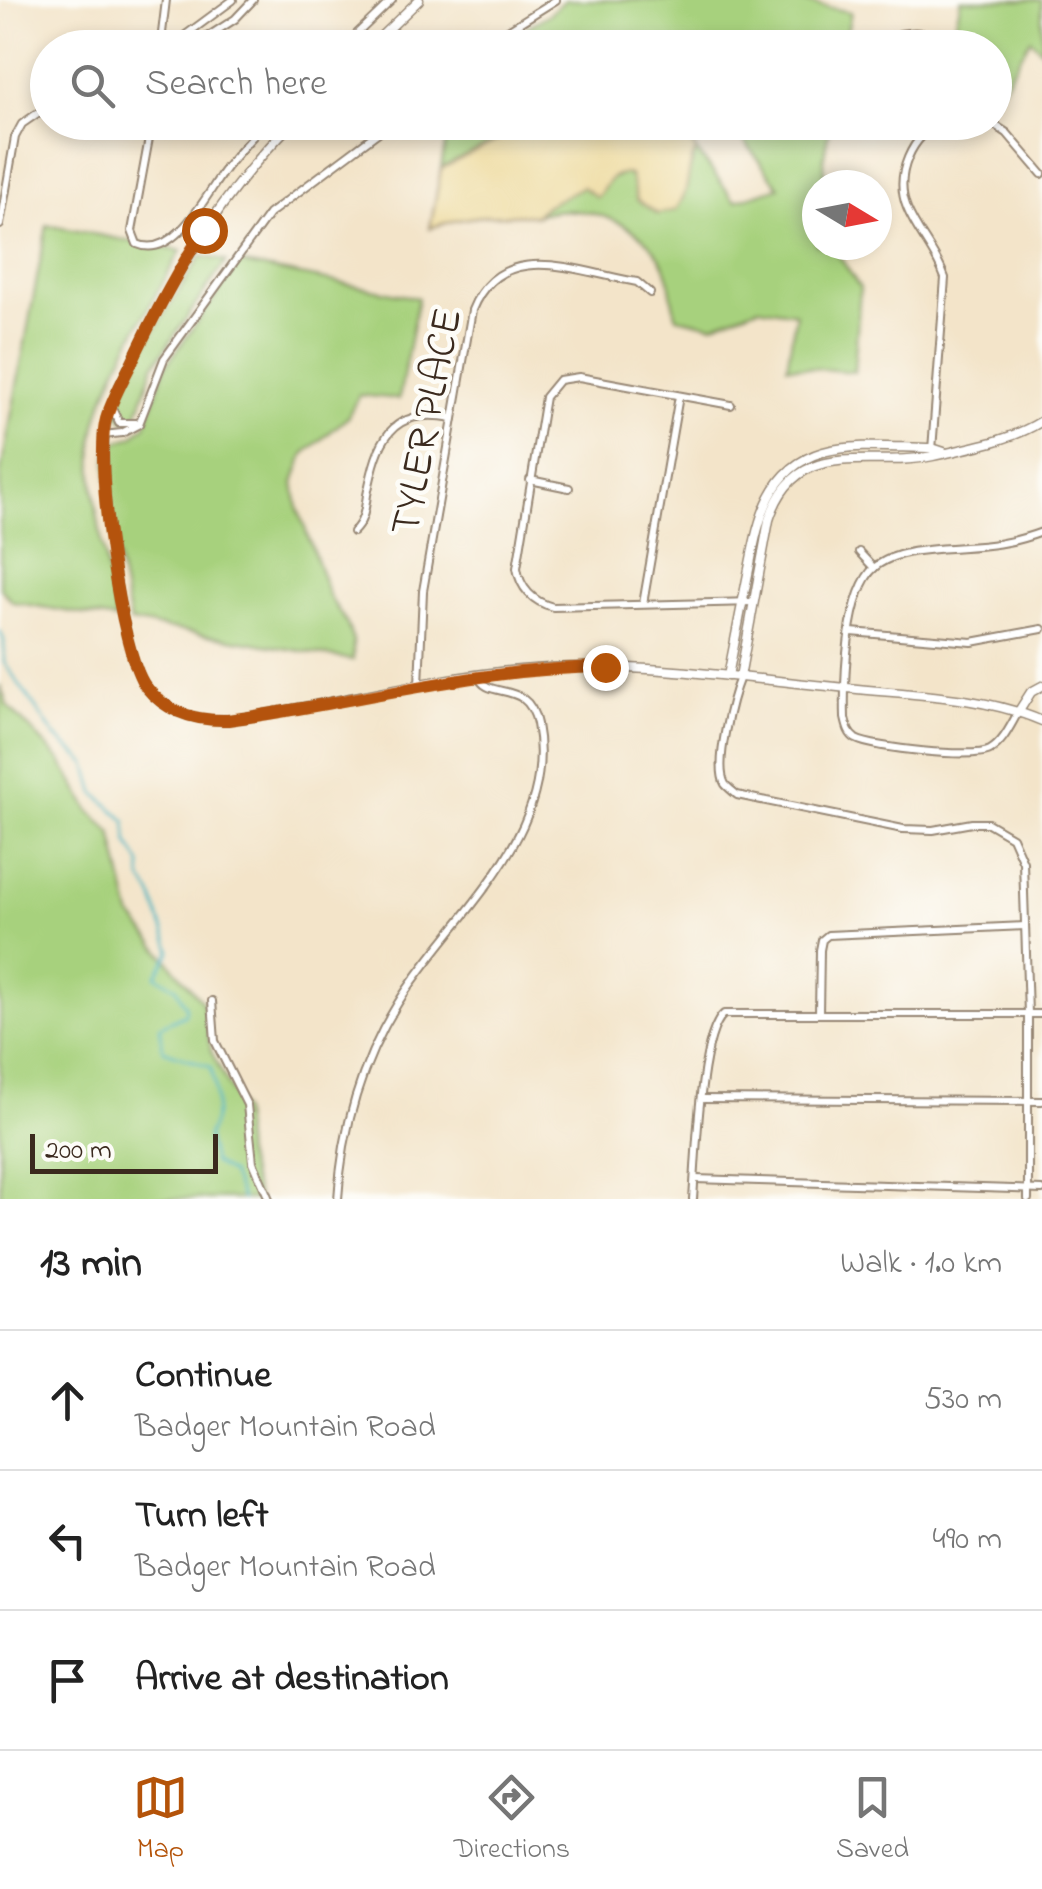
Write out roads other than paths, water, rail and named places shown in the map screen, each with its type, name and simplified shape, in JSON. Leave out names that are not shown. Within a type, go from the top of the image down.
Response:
[{"type":"main road","points":[[388,30],[419,0]]},
{"type":"main road","points":[[276,140],[240,181],[194,245],[156,310],[112,406],[104,436],[102,463],[107,508],[129,647],[144,684],[168,707],[198,719],[228,720],[478,675],[554,667],[605,667],[945,698],[1019,711],[1042,721]]},
{"type":"main road","points":[[728,676],[759,518],[771,492],[787,472],[834,450],[944,452],[1000,441],[1042,421]]},
{"type":"main road","points":[[740,677],[772,510],[784,490],[798,475],[832,460],[932,452]]},
{"type":"main road","points":[[1019,711],[1031,692],[1042,686]]},
{"type":"street","points":[[163,30],[166,0]]},
{"type":"street","points":[[192,30],[233,0]]},
{"type":"street","points":[[216,30],[253,0]]},
{"type":"street","points":[[361,30],[392,0]]},
{"type":"street","points":[[508,30],[556,0]]},
{"type":"street","points":[[0,225],[15,137],[30,118]]},
{"type":"street","points":[[149,140],[132,231],[135,242],[146,247],[164,242],[185,226],[249,140]]},
{"type":"street","points":[[104,436],[134,428],[164,358],[261,223],[279,204],[367,140]]},
{"type":"street","points":[[918,140],[906,163],[906,206],[936,252],[945,278],[932,452]]},
{"type":"street","points":[[1012,140],[1042,174]]},
{"type":"street","name":"TYLER PLACE","points":[[419,685],[423,591],[472,310],[481,290],[495,275],[511,267],[534,264],[637,282],[650,293]]},
{"type":"street","points":[[732,406],[579,377],[560,380],[545,397],[517,568],[528,593],[553,606],[754,602]]},
{"type":"street","points":[[642,604],[680,396]]},
{"type":"street","points":[[112,406],[114,417],[124,424],[136,422],[144,410]]},
{"type":"street","points":[[353,532],[362,522],[377,450],[388,433],[418,415],[453,418]]},
{"type":"street","points":[[530,480],[569,488]]},
{"type":"street","points":[[1019,711],[997,744],[986,752],[914,750],[854,737],[845,718],[851,632],[856,603],[874,568],[900,554],[928,549],[976,549],[1042,532]]},
{"type":"street","points":[[859,552],[874,568]]},
{"type":"street","points":[[851,632],[972,642],[1042,629]]},
{"type":"street","points":[[338,1199],[350,1112],[378,1039],[418,973],[512,850],[534,795],[539,746],[533,711],[518,694],[484,686],[478,675]]},
{"type":"street","points":[[728,676],[732,695]]},
{"type":"street","points":[[740,677],[732,695],[721,762],[725,784],[738,795],[902,829],[932,830],[978,822],[1008,833],[1018,846],[1023,862],[1028,1014],[1028,1199]]},
{"type":"street","points":[[819,1013],[820,950],[828,935],[1025,926]]},
{"type":"street","points":[[212,1001],[215,1041],[247,1105],[253,1162],[268,1199]]},
{"type":"street","points":[[694,1199],[705,1063],[719,1016],[1042,1014]]},
{"type":"street","points":[[702,1099],[1042,1100]]},
{"type":"street","points":[[695,1178],[1042,1190]]},
{"type":"waterway","points":[[0,631],[4,662],[55,736],[87,764],[95,793],[126,821],[128,842],[141,864],[142,880],[152,894],[171,951],[156,976],[176,987],[186,1007],[185,1014],[160,1026],[163,1050],[211,1067],[216,1102],[207,1136],[213,1162],[231,1174],[242,1199]]}]
